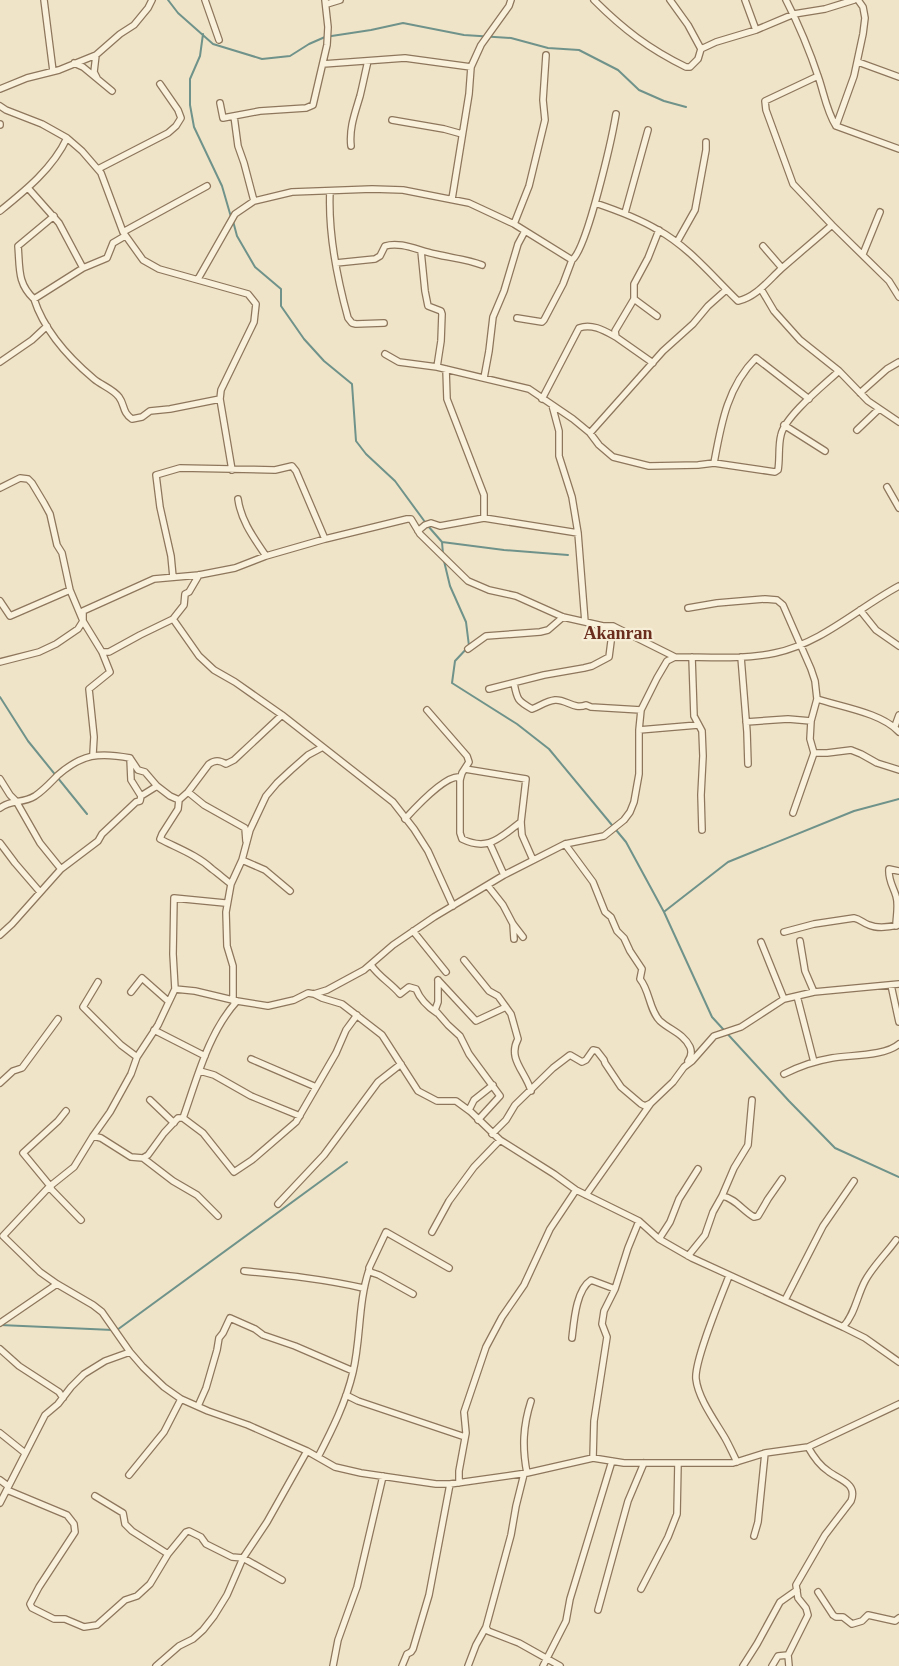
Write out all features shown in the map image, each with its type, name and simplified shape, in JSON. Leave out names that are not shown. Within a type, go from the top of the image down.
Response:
[{"type":"street","points":[[44,0],[53,71]]},
{"type":"street","points":[[0,89],[96,55],[120,34],[134,25],[152,0]]},
{"type":"street","points":[[205,0],[219,40]]},
{"type":"street","points":[[220,103],[223,118],[260,111],[306,108],[313,105],[323,64],[328,27],[326,2],[340,0]]},
{"type":"street","points":[[452,199],[469,94],[471,67],[481,45],[509,6],[511,0]]},
{"type":"street","points":[[594,0],[647,46],[686,67],[690,67],[698,59],[701,49],[688,25],[670,0]]},
{"type":"street","points":[[745,0],[756,30]]},
{"type":"street","points":[[786,0],[794,14],[818,76],[831,118],[836,126],[899,149]]},
{"type":"street","points":[[701,49],[716,42],[756,30],[794,14],[825,9],[854,0]]},
{"type":"street","points":[[836,126],[848,96],[858,62],[865,18],[858,0]]},
{"type":"street","points":[[96,55],[94,72],[98,80]]},
{"type":"street","points":[[514,224],[529,186],[545,120],[543,100],[546,55]]},
{"type":"street","points":[[323,64],[405,58],[471,67]]},
{"type":"street","points":[[351,146],[349,135],[351,125],[360,97],[368,61]]},
{"type":"street","points":[[858,62],[899,77]]},
{"type":"street","points":[[74,64],[83,67],[112,91]]},
{"type":"street","points":[[818,76],[765,101],[766,110],[793,184],[889,281],[899,297]]},
{"type":"street","points":[[98,169],[168,133],[176,126],[181,118],[178,110],[160,84]]},
{"type":"street","points":[[0,106],[67,138],[82,151],[101,173],[124,234],[143,260],[159,269],[248,294],[256,304],[254,322],[221,390],[220,399],[232,470]]},
{"type":"street","points":[[517,318],[542,322],[544,320],[563,284],[572,260],[579,252],[595,202],[612,138],[616,114]]},
{"type":"street","points":[[234,116],[238,146],[254,201]]},
{"type":"street","points":[[392,120],[462,134]]},
{"type":"street","points":[[625,213],[648,130]]},
{"type":"street","points":[[0,211],[28,188],[60,152],[67,138]]},
{"type":"street","points":[[677,242],[695,210],[706,142]]},
{"type":"street","points":[[34,299],[83,268],[107,258],[113,243],[124,234],[207,186]]},
{"type":"street","points":[[28,188],[54,216],[83,268]]},
{"type":"street","points":[[198,279],[235,214],[254,201],[292,192],[372,189],[403,190],[469,203],[514,224],[572,260]]},
{"type":"street","points":[[330,191],[336,263],[350,320],[356,324],[384,323]]},
{"type":"street","points":[[595,202],[625,213],[659,230],[677,242],[738,301],[744,300],[761,289],[782,268],[832,225]]},
{"type":"street","points":[[862,254],[880,212]]},
{"type":"street","points":[[54,216],[18,246],[20,278],[22,285],[34,299],[38,312],[64,349],[94,379],[118,396],[126,415],[132,419],[142,417],[150,411],[220,399]]},
{"type":"street","points":[[616,337],[615,330],[634,299],[634,284],[648,258],[659,230]]},
{"type":"street","points":[[484,378],[493,317],[504,291],[518,244],[525,231]]},
{"type":"street","points":[[336,263],[375,259],[380,256],[385,246],[391,244],[461,258],[482,265]]},
{"type":"street","points":[[763,246],[782,268]]},
{"type":"street","points":[[421,251],[428,306],[441,311],[442,314],[441,342],[437,367]]},
{"type":"street","points":[[761,289],[774,311],[800,340],[839,371],[879,410],[899,422]]},
{"type":"street","points":[[590,433],[653,363],[726,290]]},
{"type":"street","points":[[634,299],[657,316]]},
{"type":"street","points":[[0,362],[32,340],[47,326]]},
{"type":"street","points":[[542,399],[579,328],[584,326],[602,329],[653,363]]},
{"type":"street","points":[[385,354],[399,362],[446,368],[528,389],[573,419],[590,433],[599,445],[613,457],[634,463],[657,466],[714,463],[775,472],[778,470],[781,435],[784,426],[839,371]]},
{"type":"street","points":[[714,463],[724,411],[733,388],[756,358],[809,399]]},
{"type":"street","points":[[860,393],[887,369],[899,362]]},
{"type":"street","points":[[446,368],[447,399],[484,495],[484,518]]},
{"type":"street","points":[[552,405],[559,431],[559,456],[572,497],[578,533],[585,622]]},
{"type":"street","points":[[858,430],[879,410]]},
{"type":"street","points":[[784,426],[825,451]]},
{"type":"street","points":[[173,577],[156,475],[180,468],[275,470],[292,466],[296,471],[325,539]]},
{"type":"street","points":[[1,485],[20,478],[28,479],[32,483],[50,514],[62,553],[70,590],[83,621],[102,652],[110,672],[89,689],[94,737],[93,754]]},
{"type":"street","points":[[887,487],[899,508]]},
{"type":"street","points":[[238,499],[240,511],[248,528],[266,556]]},
{"type":"street","points":[[418,531],[431,523],[440,526],[484,518],[578,533]]},
{"type":"street","points":[[0,662],[39,652],[56,644],[78,629],[83,621],[83,611],[154,579],[199,575],[244,566],[266,556],[407,519],[411,519],[418,531],[468,580],[489,590],[516,596],[563,617],[603,626],[613,626],[675,657],[741,657],[775,653],[801,644],[829,630],[899,586]]},
{"type":"street","points":[[102,652],[109,652],[173,619],[184,605],[185,594],[191,589],[199,575]]},
{"type":"street","points":[[0,601],[10,616],[70,590]]},
{"type":"street","points":[[688,608],[765,598],[777,600],[783,605],[815,681],[817,699],[811,721],[810,739],[814,753],[793,813]]},
{"type":"street","points":[[860,610],[876,630],[899,646]]},
{"type":"street","points":[[468,649],[486,636],[548,630],[563,617]]},
{"type":"street","points":[[173,619],[200,656],[214,670],[235,682],[282,715],[321,748],[393,802],[428,851],[453,906]]},
{"type":"street","points":[[489,689],[544,675],[592,666],[609,657],[613,626]]},
{"type":"street","points":[[314,994],[327,990],[370,966],[393,945],[413,931],[504,875],[565,844],[604,836],[624,820],[634,802],[640,774],[639,730],[642,710],[656,678],[667,661],[675,657]]},
{"type":"street","points":[[692,657],[694,716],[702,731],[704,756],[701,795],[702,830]]},
{"type":"street","points":[[741,657],[748,764]]},
{"type":"street","points":[[514,683],[519,702],[532,709],[546,701],[557,700],[581,707],[586,705],[591,707],[642,710]]},
{"type":"street","points":[[817,699],[867,714],[894,726],[899,732]]},
{"type":"street","points":[[427,710],[467,756],[469,762],[460,780],[460,833],[462,839],[482,845],[490,844],[521,822]]},
{"type":"street","points":[[231,884],[186,852],[160,839],[178,809],[180,800],[209,764],[213,761],[219,761],[226,764],[234,760],[282,715]]},
{"type":"street","points":[[894,726],[899,715]]},
{"type":"street","points":[[746,722],[788,719],[811,721]]},
{"type":"street","points":[[639,730],[698,725]]},
{"type":"street","points":[[183,1118],[205,1056],[225,1014],[235,1001],[233,966],[227,946],[226,912],[231,884],[242,860],[250,830],[266,796],[277,783],[308,755],[321,748]]},
{"type":"street","points":[[814,753],[851,750],[877,763],[899,770]]},
{"type":"street","points":[[0,808],[4,805],[16,801],[22,802],[35,796],[61,773],[82,758],[93,754],[130,758]]},
{"type":"street","points":[[130,758],[138,770],[145,772],[156,786],[170,796],[180,800]]},
{"type":"street","points":[[0,935],[61,869],[98,841],[102,834],[136,802],[140,802],[141,796],[131,780],[130,758]]},
{"type":"street","points":[[466,769],[526,779],[521,822],[522,834],[533,860]]},
{"type":"street","points":[[406,819],[421,802],[444,784],[454,777],[458,777],[460,780]]},
{"type":"street","points":[[0,779],[16,801],[40,843],[61,869]]},
{"type":"street","points":[[141,796],[156,786]]},
{"type":"street","points":[[188,792],[204,805],[244,828],[246,844]]},
{"type":"street","points":[[0,843],[14,863],[40,892]]},
{"type":"street","points":[[490,844],[504,875]]},
{"type":"street","points":[[565,844],[593,882],[605,912],[611,917],[617,931],[624,938],[642,969],[640,979],[646,987],[651,1006],[660,1020],[684,1038],[690,1047],[691,1057],[673,1082],[651,1103],[586,1195]]},
{"type":"street","points":[[242,860],[265,870],[290,891]]},
{"type":"street","points":[[784,932],[814,924],[854,918],[860,919],[874,927],[897,926],[898,903],[891,886],[888,871],[889,868],[899,871]]},
{"type":"street","points":[[488,886],[503,905],[513,924],[523,937]]},
{"type":"street","points":[[0,1243],[3,1236],[50,1187],[74,1167],[110,1112],[131,1074],[137,1057],[154,1030],[175,989],[173,954],[174,898],[225,904]]},
{"type":"street","points":[[513,924],[514,939]]},
{"type":"street","points":[[413,931],[446,972]]},
{"type":"street","points":[[800,941],[805,970],[814,992]]},
{"type":"street","points":[[761,942],[784,999]]},
{"type":"street","points":[[464,960],[489,991],[498,996],[511,1014],[513,1026],[518,1034],[514,1052],[519,1069],[531,1091]]},
{"type":"street","points":[[370,966],[376,973],[394,986],[400,994],[409,987],[416,988],[418,995],[427,1006],[441,1015]]},
{"type":"street","points":[[131,992],[142,978],[168,1001]]},
{"type":"street","points":[[478,1120],[500,1099],[500,1096],[469,1054],[460,1036],[448,1026],[441,1015],[435,1010],[438,1002],[438,980],[476,1021],[506,1007]]},
{"type":"street","points":[[98,982],[83,1007],[121,1045],[137,1057]]},
{"type":"street","points":[[684,1067],[692,1061],[714,1036],[741,1027],[784,999],[814,992],[899,984]]},
{"type":"street","points":[[891,985],[899,1022]]},
{"type":"street","points":[[175,989],[268,1006],[294,1000],[308,993],[342,1004],[382,1035],[418,1091],[437,1100],[456,1101],[469,1110],[500,1140],[576,1190],[639,1221],[659,1239],[688,1256],[865,1338],[899,1362]]},
{"type":"street","points":[[797,996],[814,1062]]},
{"type":"street","points":[[93,1136],[100,1138],[132,1158],[143,1158],[148,1156],[164,1133],[178,1118],[183,1118],[203,1133],[234,1172],[252,1160],[287,1131],[300,1116],[336,1053],[346,1030],[357,1016]]},
{"type":"street","points":[[0,1083],[13,1071],[22,1068],[58,1019]]},
{"type":"street","points":[[154,1030],[205,1056]]},
{"type":"street","points":[[784,1074],[814,1062],[884,1052],[895,1048],[899,1044]]},
{"type":"street","points":[[492,1134],[506,1120],[515,1105],[553,1068],[570,1055],[582,1062],[595,1050],[604,1060],[620,1087],[641,1104],[645,1106],[651,1103]]},
{"type":"street","points":[[250,1059],[316,1087]]},
{"type":"street","points":[[278,1204],[324,1155],[378,1082],[401,1064]]},
{"type":"street","points":[[200,1071],[214,1075],[251,1096],[300,1116]]},
{"type":"street","points":[[469,1110],[474,1100],[493,1085]]},
{"type":"street","points":[[150,1100],[174,1123]]},
{"type":"street","points":[[688,1256],[705,1235],[713,1212],[734,1168],[748,1145],[752,1100]]},
{"type":"street","points":[[66,1111],[58,1121],[22,1153],[81,1220]]},
{"type":"street","points":[[432,1232],[449,1202],[474,1167],[500,1140]]},
{"type":"street","points":[[143,1158],[173,1182],[197,1195],[218,1216]]},
{"type":"street","points":[[659,1239],[698,1169]]},
{"type":"street","points":[[722,1196],[733,1201],[754,1217],[758,1216],[782,1179]]},
{"type":"street","points":[[786,1300],[823,1226],[854,1181]]},
{"type":"street","points":[[459,1483],[459,1471],[465,1437],[464,1412],[486,1347],[502,1317],[524,1285],[550,1229],[576,1190]]},
{"type":"street","points":[[592,1458],[594,1421],[607,1338],[602,1324],[604,1311],[615,1289],[639,1221]]},
{"type":"street","points":[[318,1457],[346,1395],[353,1371],[363,1288],[380,1241],[386,1232],[449,1268]]},
{"type":"street","points":[[3,1236],[40,1272],[102,1312],[143,1367],[164,1387],[181,1399],[248,1425],[307,1451],[335,1468],[436,1484],[450,1484],[526,1474],[592,1458],[624,1463],[737,1462],[765,1453],[808,1447],[899,1404]]},
{"type":"street","points":[[843,1327],[850,1319],[857,1298],[870,1272],[896,1240]]},
{"type":"street","points":[[369,1270],[414,1294]]},
{"type":"street","points":[[244,1271],[336,1282],[363,1288]]},
{"type":"street","points":[[729,1276],[700,1358],[696,1379],[715,1424],[725,1438],[737,1462]]},
{"type":"street","points":[[572,1338],[576,1308],[585,1284],[591,1280],[615,1289]]},
{"type":"street","points":[[0,1323],[57,1284]]},
{"type":"street","points":[[198,1406],[218,1350],[219,1338],[224,1333],[230,1318],[263,1335],[295,1346],[353,1371]]},
{"type":"street","points":[[0,1348],[20,1366],[59,1392],[63,1398]]},
{"type":"street","points":[[0,1503],[45,1415],[84,1374],[105,1361],[130,1352]]},
{"type":"street","points":[[346,1395],[358,1402],[465,1437]]},
{"type":"street","points":[[129,1475],[164,1432],[181,1399]]},
{"type":"street","points":[[468,1666],[476,1645],[486,1627],[511,1536],[516,1506],[526,1474],[524,1426],[531,1401]]},
{"type":"street","points":[[0,1433],[25,1454]]},
{"type":"street","points":[[789,1666],[788,1655],[808,1615],[806,1608],[798,1598],[796,1585],[825,1535],[853,1496],[852,1488],[816,1460],[808,1447]]},
{"type":"street","points":[[156,1666],[179,1646],[193,1639],[214,1616],[227,1595],[243,1558],[267,1522],[307,1451]]},
{"type":"street","points":[[754,1536],[758,1522],[765,1453]]},
{"type":"street","points":[[543,1666],[568,1613],[570,1599],[612,1461]]},
{"type":"street","points":[[598,1610],[628,1501],[644,1463]]},
{"type":"street","points":[[641,1589],[668,1537],[677,1514],[678,1463]]},
{"type":"street","points":[[333,1666],[338,1640],[357,1587],[382,1476]]},
{"type":"street","points":[[0,1480],[8,1488],[68,1516],[74,1524],[75,1532],[38,1587],[30,1604],[32,1608],[54,1619],[65,1620],[84,1627],[97,1625],[125,1600],[137,1596],[150,1584],[168,1554],[186,1532],[189,1531],[201,1537],[206,1544],[232,1557],[243,1558],[282,1580]]},
{"type":"street","points":[[402,1666],[407,1654],[413,1649],[429,1595],[450,1484]]},
{"type":"street","points":[[95,1496],[123,1513],[125,1524],[132,1531],[168,1554]]},
{"type":"street","points":[[742,1666],[758,1644],[780,1602],[796,1590]]},
{"type":"street","points":[[818,1592],[833,1615],[843,1617],[852,1624],[862,1621],[868,1615],[895,1621],[899,1618]]},
{"type":"street","points":[[486,1627],[488,1631],[519,1643],[560,1666]]},
{"type":"street","points":[[772,1666],[778,1656],[788,1655]]},
{"type":"waterway","points":[[168,0],[178,13],[213,44],[262,59],[290,56],[325,37],[403,23],[464,35],[511,38],[548,48],[579,50],[618,70],[639,90],[664,101],[686,107]]},
{"type":"waterway","points":[[203,34],[200,56],[190,79],[190,105],[194,127],[222,186],[231,217]]},
{"type":"waterway","points":[[233,221],[237,236],[255,267],[281,289],[281,306],[304,339],[324,361],[352,384],[356,441],[366,454],[395,481],[425,522]]},
{"type":"waterway","points":[[428,526],[442,542],[443,554]]},
{"type":"waterway","points":[[442,542],[504,550],[568,555]]},
{"type":"waterway","points":[[444,561],[450,586],[466,622],[469,646],[455,661],[452,683],[517,724],[549,749],[626,842],[664,912],[712,1017],[835,1148],[899,1177]]},
{"type":"waterway","points":[[0,697],[28,741],[87,814]]},
{"type":"waterway","points":[[665,911],[728,862],[854,811],[899,799]]},
{"type":"waterway","points":[[117,1330],[347,1162]]},
{"type":"waterway","points":[[0,1325],[113,1330]]},
{"type":"district","name":"Akanran","points":[[618,633]]}]
